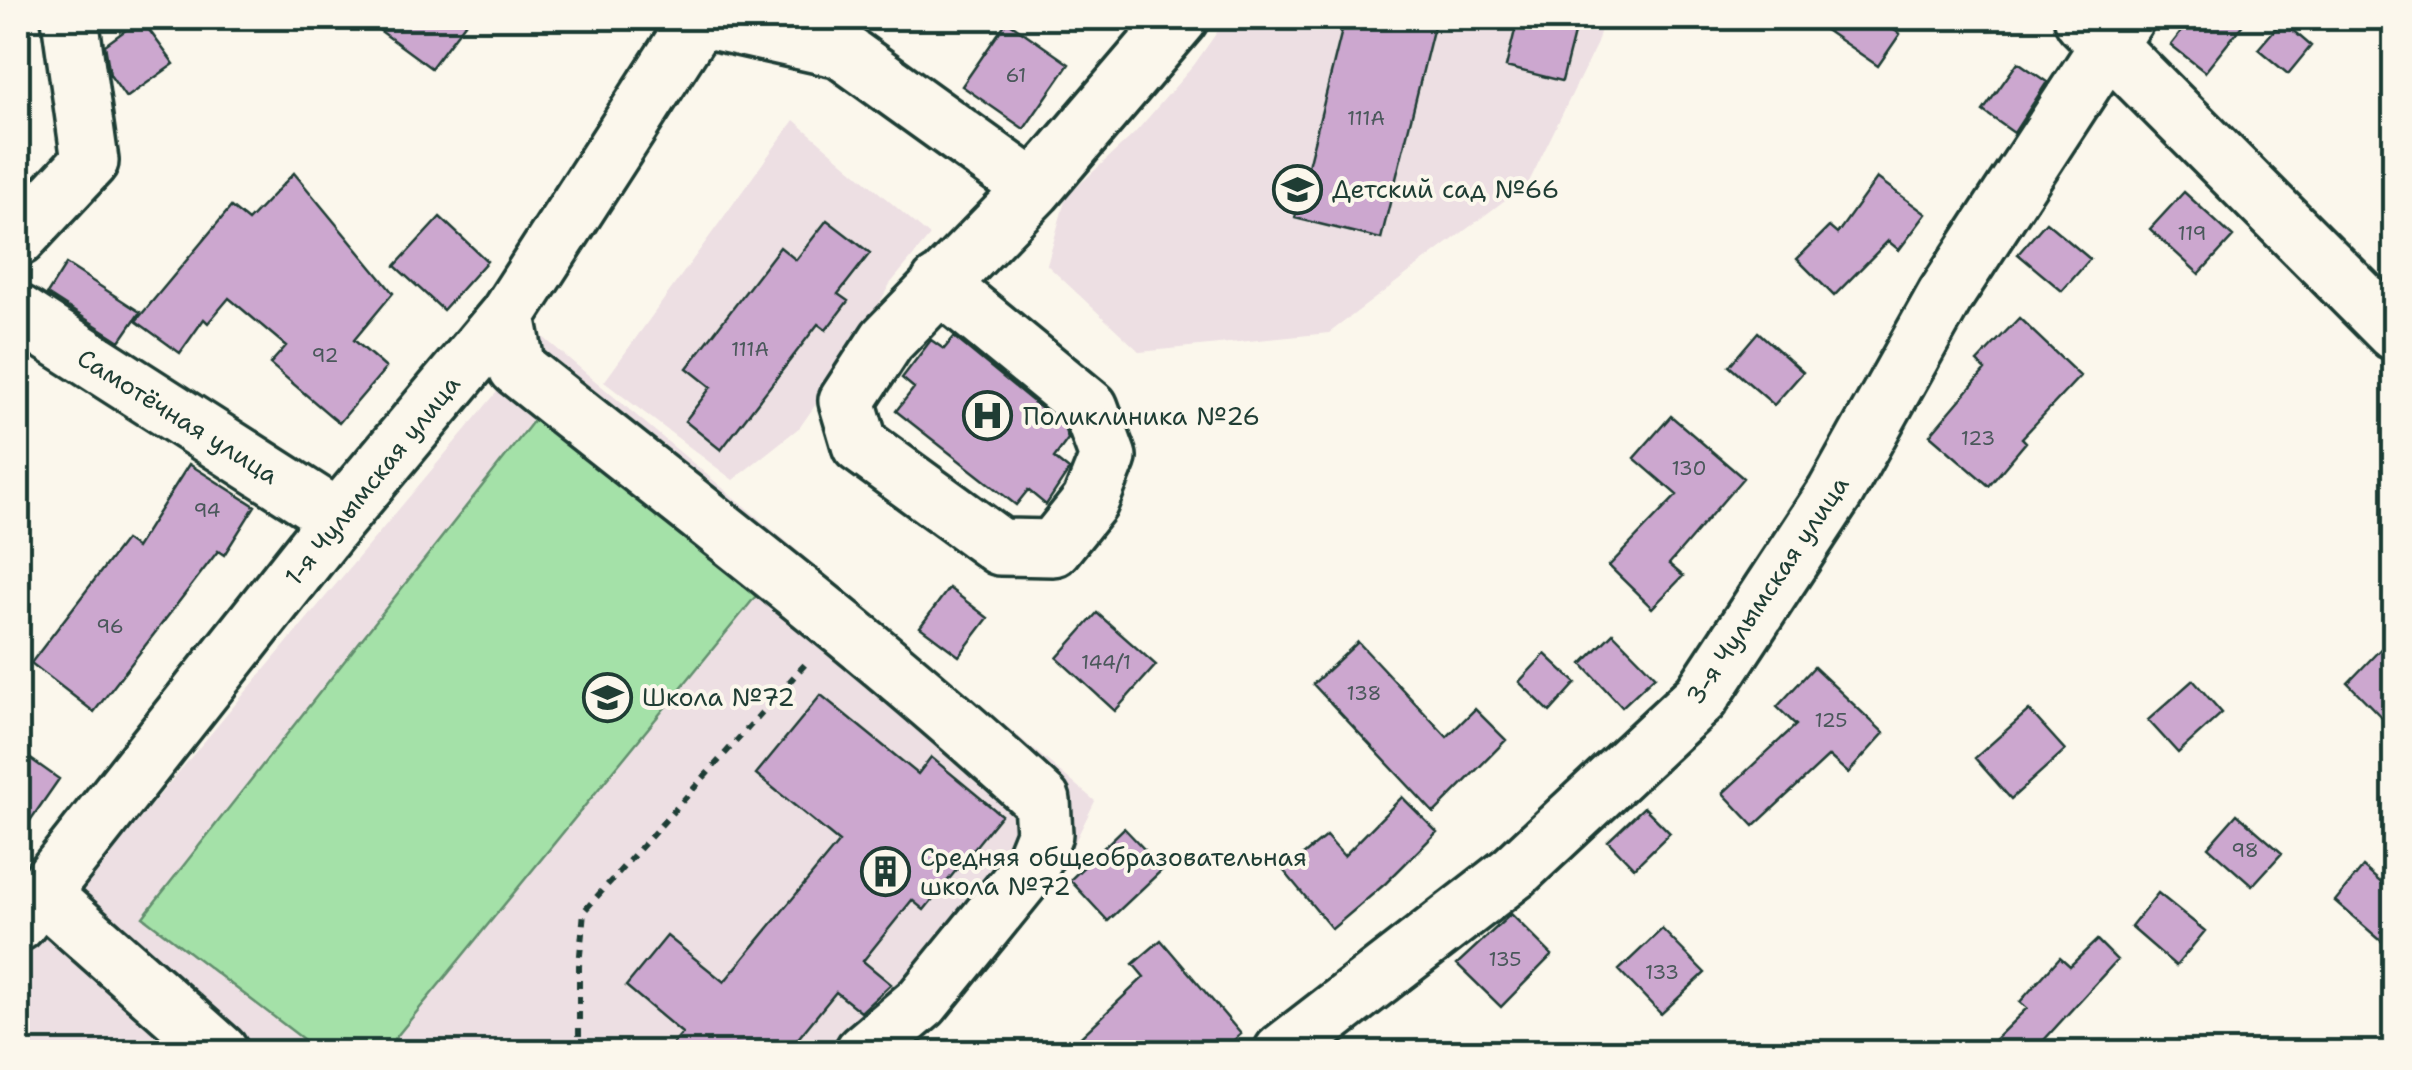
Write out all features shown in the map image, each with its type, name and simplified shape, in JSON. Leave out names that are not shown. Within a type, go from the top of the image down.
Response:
[{"type":"street","points":[[18,238],[90,161],[70,18]]},
{"type":"street","points":[[698,18],[841,50],[1034,189]]},
{"type":"street","name":"1-я Чулымская улица","points":[[30,908],[338,518],[507,316],[698,18]]},
{"type":"street","points":[[939,284],[1090,408],[1108,457],[1090,502],[1054,548],[1000,547],[860,445],[847,401],[888,340],[939,284],[1034,189],[1180,18]]},
{"type":"street","points":[[2104,26],[2394,332]]},
{"type":"street","name":"3-я Чулымская улица","points":[[1282,1052],[1514,872],[1701,697],[1835,493],[1945,296],[2104,26]]},
{"type":"street","name":"Самотёчная улица","points":[[18,313],[338,518]]},
{"type":"street","points":[[507,316],[517,368],[839,626],[980,743],[1042,801],[1044,834],[1030,869],[922,1002],[863,1052]]},
{"type":"street","points":[[30,908],[220,1052]]},
{"type":"path","points":[[578,1052],[584,910],[839,626]]},
{"type":"shaded area","name":"Детский сад №66","points":[[1227,18],[1604,18],[1597,43],[1529,182],[1329,333],[1140,352],[1047,265],[1066,197],[1134,134],[1194,65]]},
{"type":"shaded area","points":[[794,120],[930,236],[890,284],[854,349],[800,427],[733,480],[604,382]]},
{"type":"shaded area","name":"Школа №72","points":[[543,337],[1095,801],[1069,854],[882,1052],[18,1052],[18,964]]},
{"type":"green space","points":[[542,410],[760,591],[384,1052],[320,1052],[143,917]]},
{"type":"building","points":[[363,18],[469,18],[431,68]]},
{"type":"building","points":[[1345,18],[1436,18],[1381,239],[1295,218]]},
{"type":"building","points":[[1518,18],[1578,18],[1562,81],[1506,67]]},
{"type":"building","points":[[1808,18],[1876,18],[1900,34],[1878,66]]},
{"type":"building","points":[[2192,18],[2248,18],[2205,72],[2171,45]]},
{"type":"building","points":[[141,19],[174,64],[126,98],[110,75],[105,45]]},
{"type":"building","points":[[1007,21],[1069,64],[1024,129],[962,86]]},
{"type":"building","points":[[2282,21],[2311,46],[2288,74],[2258,49]]},
{"type":"building","points":[[2018,62],[2047,82],[2014,133],[1983,111]]},
{"type":"building","points":[[294,173],[393,293],[354,340],[386,368],[339,423],[270,364],[286,346],[229,298],[208,323],[204,319],[180,353],[136,321],[231,207],[248,221]]},
{"type":"building","points":[[1877,178],[1926,214],[1899,250],[1888,241],[1834,296],[1797,259],[1829,227],[1837,234]]},
{"type":"building","points":[[2184,192],[2233,237],[2199,274],[2150,229]]},
{"type":"building","points":[[440,217],[487,261],[443,310],[395,266]]},
{"type":"building","points":[[827,220],[870,253],[838,294],[848,301],[826,330],[818,324],[721,450],[685,421],[711,387],[687,368],[780,247],[796,260]]},
{"type":"building","points":[[2046,222],[2090,259],[2062,291],[2018,254]]},
{"type":"building","points":[[66,264],[140,312],[120,341],[47,294]]},
{"type":"building","points":[[2019,318],[2080,376],[2022,438],[2026,442],[1989,486],[1930,435],[1985,370],[1977,362]]},
{"type":"building","points":[[1758,332],[1803,372],[1774,405],[1729,366]]},
{"type":"building","name":"Поликлиника №26","points":[[954,337],[1064,427],[1068,439],[1054,458],[1069,470],[1046,505],[1028,490],[1016,505],[896,411],[914,388],[902,378],[931,340],[944,349]]},
{"type":"building","points":[[1671,416],[1743,478],[1669,564],[1683,576],[1652,608],[1609,566],[1677,495],[1634,458]]},
{"type":"building","points":[[189,464],[255,506],[224,555],[218,551],[94,712],[31,663],[125,540],[136,548]]},
{"type":"building","points":[[949,588],[988,618],[959,656],[920,627]]},
{"type":"building","points":[[1097,613],[1156,665],[1115,711],[1057,658]]},
{"type":"building","points":[[1613,633],[1655,676],[1622,707],[1582,664]]},
{"type":"building","points":[[2394,635],[2394,730],[2348,683]]},
{"type":"building","points":[[1358,642],[1447,737],[1475,709],[1506,740],[1434,813],[1313,684]]},
{"type":"building","points":[[1545,654],[1576,683],[1550,712],[1519,682]]},
{"type":"building","points":[[1814,667],[1884,733],[1848,773],[1829,756],[1754,826],[1723,793],[1796,725],[1777,707]]},
{"type":"building","points":[[2193,680],[2222,713],[2178,753],[2148,720]]},
{"type":"building","name":"Средняя общеобразовательная школа №72","points":[[821,695],[918,774],[931,757],[1001,815],[924,910],[912,900],[863,961],[891,984],[861,1012],[836,992],[787,1052],[666,1052],[682,1033],[626,986],[667,936],[724,982],[839,842],[756,774]]},
{"type":"building","points":[[2029,710],[2065,750],[2011,799],[1975,758]]},
{"type":"building","points":[[18,750],[59,779],[18,838]]},
{"type":"building","points":[[1402,797],[1437,832],[1332,929],[1284,871],[1326,836],[1344,856]]},
{"type":"building","points":[[1644,807],[1670,833],[1634,868],[1608,841]]},
{"type":"building","points":[[2237,814],[2282,853],[2252,886],[2208,847]]},
{"type":"building","points":[[1124,828],[1163,869],[1108,921],[1070,880]]},
{"type":"building","points":[[2363,867],[2394,894],[2394,952],[2335,901]]},
{"type":"building","points":[[2158,893],[2205,931],[2176,966],[2131,927]]},
{"type":"building","points":[[1511,914],[1552,955],[1501,1007],[1457,964]]},
{"type":"building","points":[[1662,929],[1705,973],[1661,1014],[1619,970]]},
{"type":"building","points":[[1161,940],[1241,1034],[1220,1052],[1065,1052],[1144,977],[1133,964]]},
{"type":"building","points":[[2097,940],[2117,960],[2033,1052],[1982,1052],[2027,1008],[2020,1002],[2060,957],[2070,966]]},
{"type":"place","name":"Детский сад №66","points":[[1297,189]]},
{"type":"place","name":"Поликлиника №26","points":[[988,416]]},
{"type":"place","name":"Школа №72","points":[[607,697]]},
{"type":"place","name":"Средняя общеобразовательная школа №72","points":[[885,871]]}]
